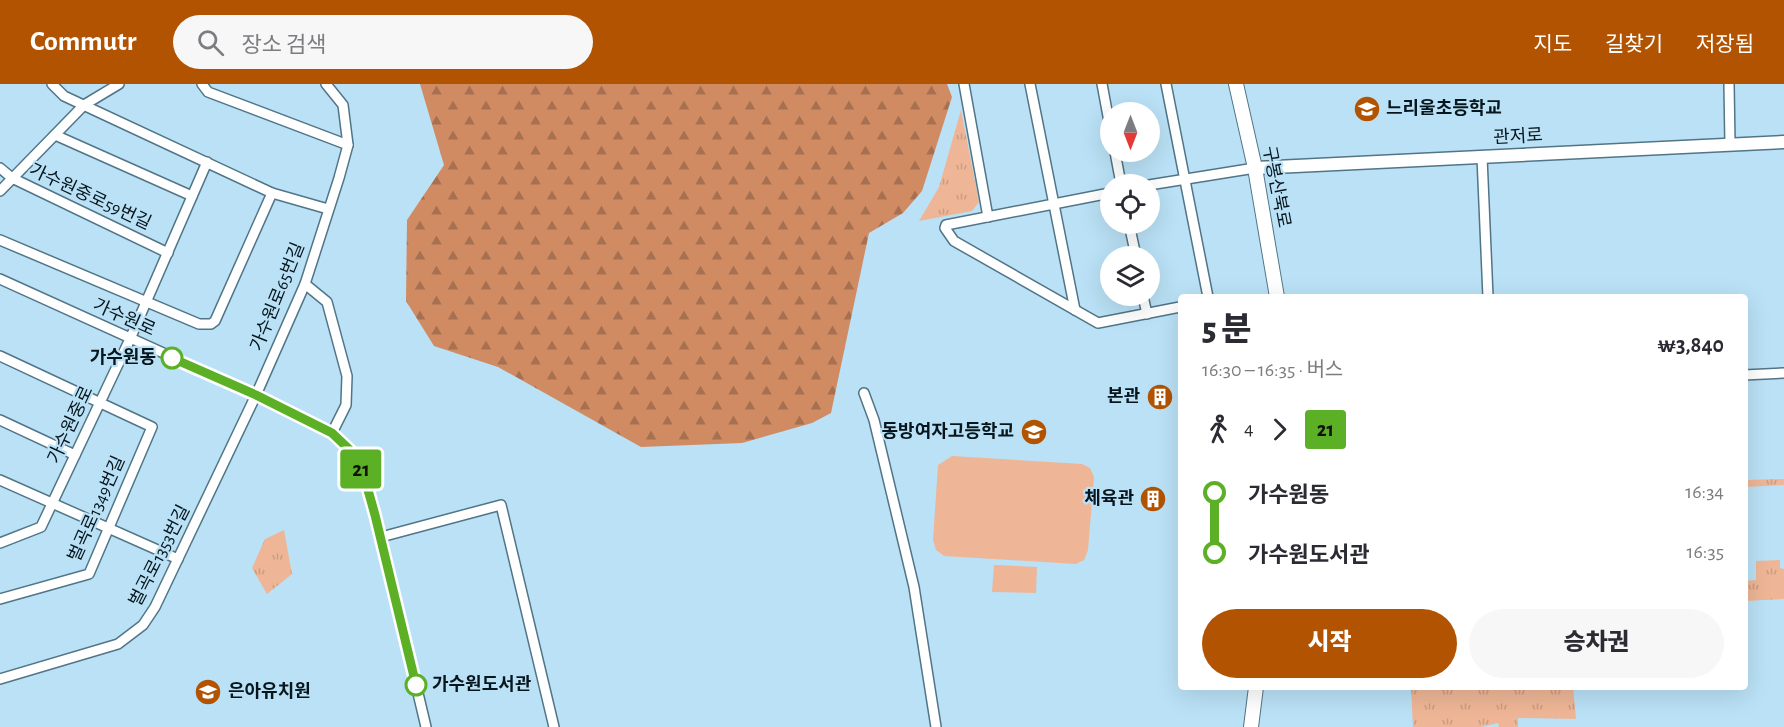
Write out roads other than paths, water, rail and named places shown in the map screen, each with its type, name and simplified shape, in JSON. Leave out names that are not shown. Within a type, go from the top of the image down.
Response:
[{"type":"main road","name":"구봉산북로","points":[[1236,84],[1255,168],[1276,294]]},
{"type":"main road","points":[[1251,727],[1256,690]]},
{"type":"street","points":[[52,84],[64,96],[272,193],[328,209]]},
{"type":"street","points":[[0,191],[84,105],[120,84]]},
{"type":"street","points":[[202,84],[208,92],[348,145]]},
{"type":"street","name":"가수원로65번길","points":[[256,395],[305,284],[348,145],[343,105],[326,84]]},
{"type":"street","points":[[964,84],[988,217]]},
{"type":"street","points":[[1030,84],[1075,310]]},
{"type":"street","points":[[1102,84],[1105,102]]},
{"type":"street","points":[[1166,84],[1207,294]]},
{"type":"street","points":[[1729,84],[1730,144]]},
{"type":"street","points":[[55,135],[192,196]]},
{"type":"street","name":"관저로","points":[[1255,168],[1784,142]]},
{"type":"street","points":[[1482,157],[1488,294]]},
{"type":"street","name":"가수원중로","points":[[0,543],[41,527],[130,339],[207,162]]},
{"type":"street","name":"가수원중로59번길","points":[[0,168],[12,178],[168,252]]},
{"type":"street","points":[[1160,183],[1255,168]]},
{"type":"street","points":[[0,240],[199,324],[211,324],[215,321],[272,193]]},
{"type":"street","points":[[1100,195],[946,225],[947,234],[965,248],[1098,323],[1178,307]]},
{"type":"street","name":"가수원로","points":[[0,279],[256,395],[332,433],[351,451],[363,472],[381,537],[426,727]]},
{"type":"street","points":[[305,284],[327,302],[347,376],[346,405],[332,433]]},
{"type":"street","points":[[1145,306],[1147,314]]},
{"type":"street","points":[[0,356],[100,403]]},
{"type":"street","points":[[1748,375],[1784,373]]},
{"type":"street","points":[[864,393],[874,420],[914,587],[936,727]]},
{"type":"street","name":"벌곡로1353번길","points":[[0,679],[118,644],[143,625],[169,582],[256,395]]},
{"type":"street","name":"벌곡로1349번길","points":[[0,599],[89,574],[152,427],[100,403]]},
{"type":"street","points":[[0,420],[75,455]]},
{"type":"street","points":[[0,480],[178,559]]},
{"type":"street","points":[[381,537],[501,505],[554,727]]},
{"type":"place","name":"느리울초등학교","points":[[1367,109]]},
{"type":"place","name":"가수원동","points":[[172,358]]},
{"type":"place","name":"본관","points":[[1160,397]]},
{"type":"place","name":"동방여자고등학교","points":[[1034,432]]},
{"type":"place","name":"체육관","points":[[1153,499]]},
{"type":"place","name":"가수원도서관","points":[[416,685]]},
{"type":"place","name":"은아유치원","points":[[208,692]]}]
